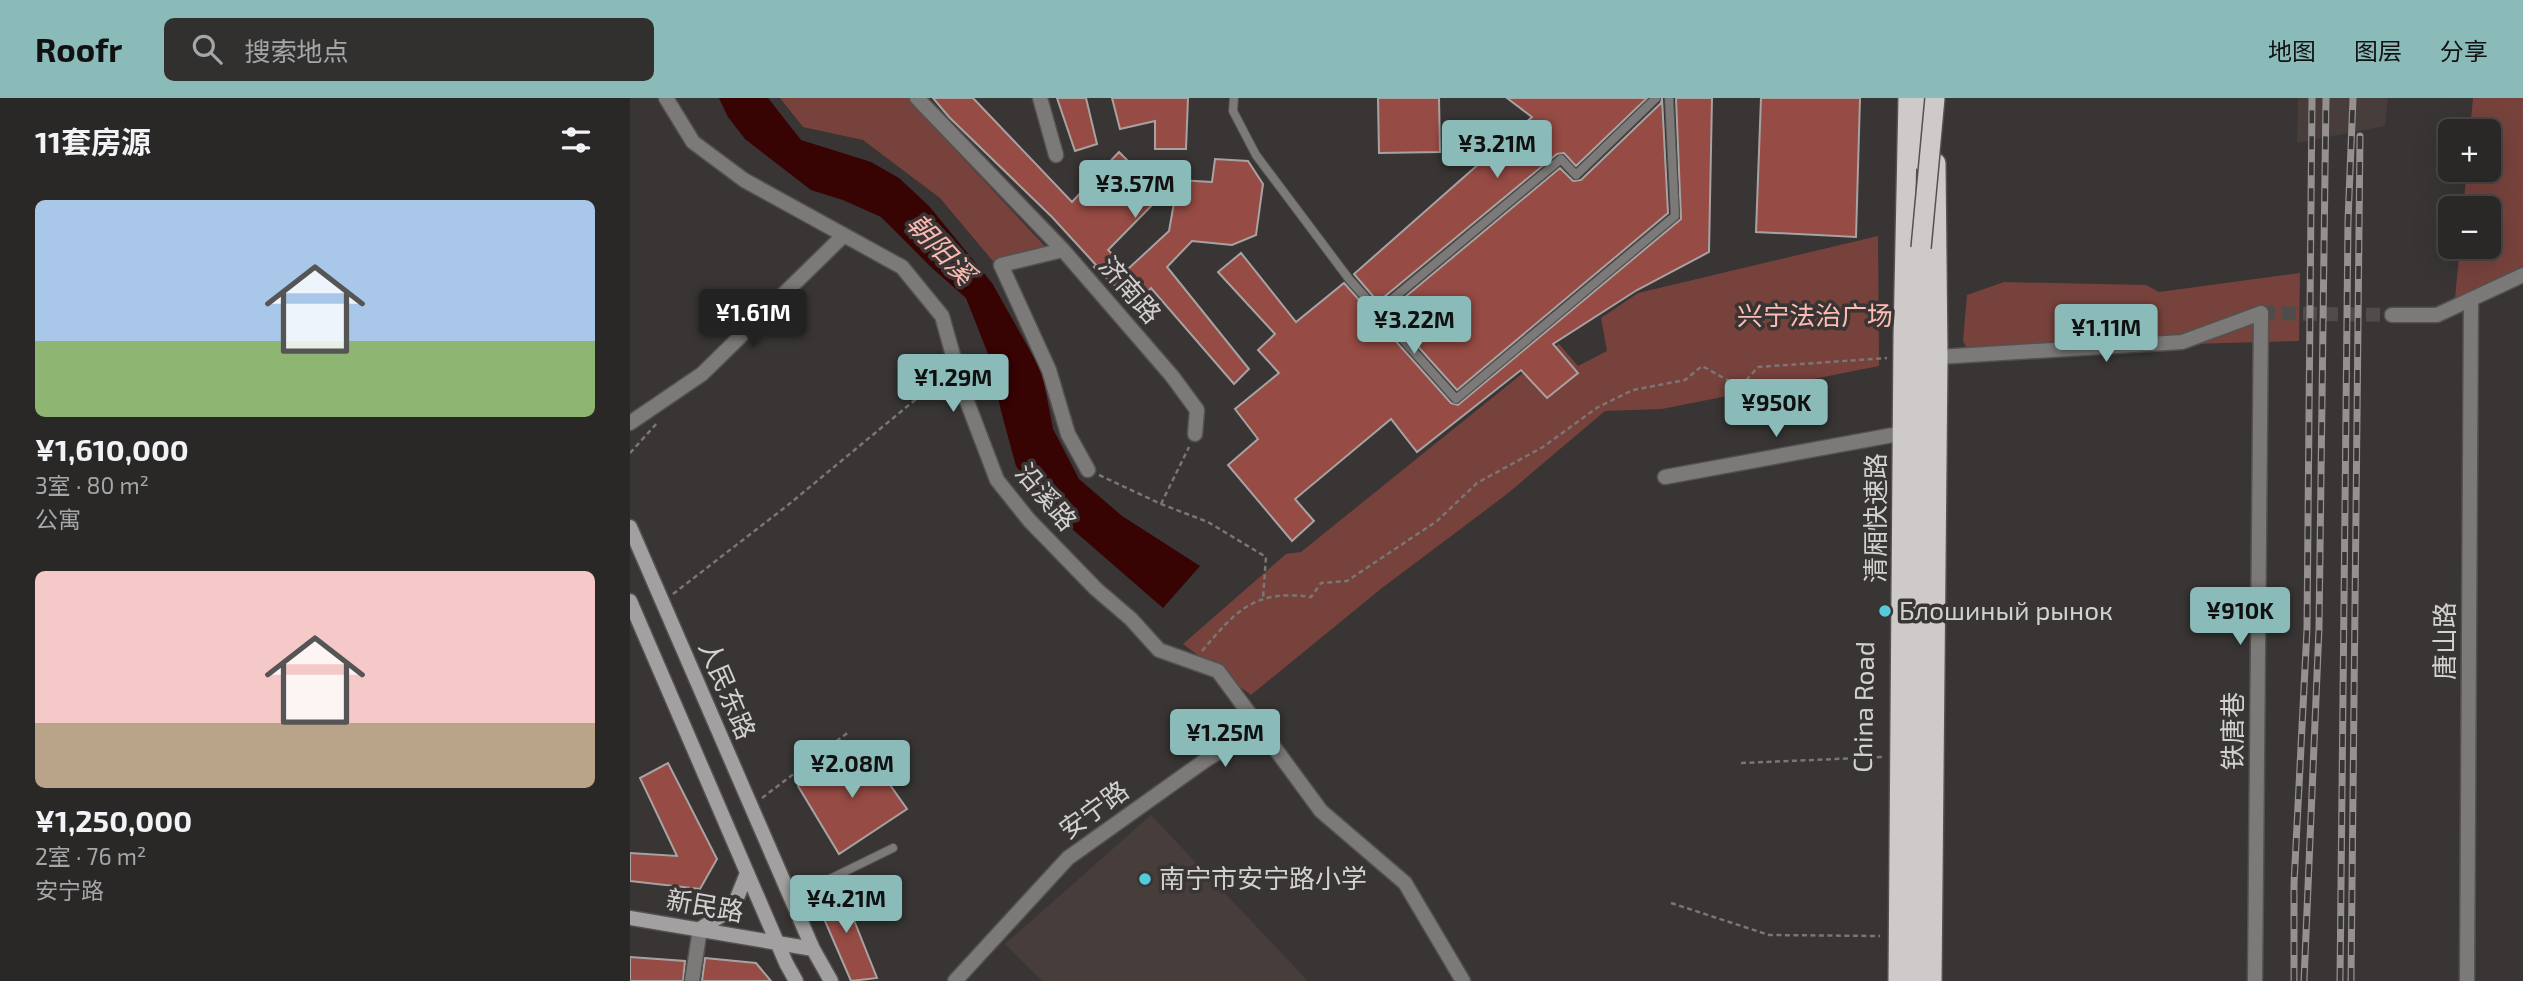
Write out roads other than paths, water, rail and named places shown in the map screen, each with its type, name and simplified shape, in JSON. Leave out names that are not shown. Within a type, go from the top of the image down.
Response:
[{"type":"highway","points":[[1897,98],[1913,242]]},
{"type":"highway","name":"China Road","points":[[1887,981],[1897,98]]},
{"type":"highway","name":"清厢快速路","points":[[1908,98],[1913,242],[1916,981]]},
{"type":"highway","name":"清厢快速路","points":[[1898,981],[1913,242],[1922,98]]},
{"type":"highway","points":[[1913,242],[1935,98]]},
{"type":"highway","points":[[1932,981],[1938,357],[1935,98]]},
{"type":"main road","name":"人民东路","points":[[630,527],[813,950],[831,981]]},
{"type":"main road","name":"人民东路","points":[[630,601],[777,944],[796,981]]},
{"type":"main road","points":[[700,929],[733,908],[747,873]]},
{"type":"main road","name":"新民路","points":[[630,918],[813,950]]},
{"type":"street","name":"沿溪路","points":[[666,98],[693,142],[744,180],[902,267],[942,316],[963,391],[997,480],[1029,520],[1096,589],[1131,619],[1159,650],[1218,671],[1260,728]]},
{"type":"street","name":"济南路","points":[[917,98],[1063,250],[1172,376],[1197,410],[1195,434]]},
{"type":"street","points":[[1040,98],[1056,155]]},
{"type":"street","points":[[630,422],[702,374],[844,235]]},
{"type":"street","points":[[1063,250],[1000,265],[1049,370],[1068,434],[1088,470]]},
{"type":"street","points":[[2392,315],[2437,315],[2523,275]]},
{"type":"street","name":"唐山路","points":[[2467,981],[2471,301]]},
{"type":"street","name":"铁唐巷","points":[[1938,357],[2182,342],[2261,313],[2255,981]]},
{"type":"street","points":[[1665,477],[1893,435]]},
{"type":"street","points":[[1260,728],[1321,811],[1405,883],[1463,981]]},
{"type":"street","name":"安宁路","points":[[955,981],[1068,858],[1207,759],[1260,728]]},
{"type":"street","points":[[692,981],[700,929]]},
{"type":"lane","points":[[1234,98],[1233,111],[1256,155],[1349,279],[1456,399],[1675,216],[1669,98]]},
{"type":"lane","points":[[1378,311],[1561,159],[1576,175],[1656,98]]},
{"type":"lane","points":[[791,898],[893,848]]},
{"type":"water","name":"朝阳溪","points":[[719,98],[768,98],[801,140],[871,162],[899,178],[929,206],[992,283],[1042,372],[1053,429],[1079,479],[1122,516],[1200,566],[1163,608],[1041,502],[1016,466],[990,359],[966,298],[881,217],[843,200],[811,190],[745,139],[728,117]]},
{"type":"tunnel","points":[[2261,313],[2392,315]]},
{"type":"railway","points":[[2294,981],[2294,884],[2307,629],[2312,98]]},
{"type":"railway","points":[[2304,981],[2319,628],[2326,98]]},
{"type":"railway","points":[[2340,981],[2348,221],[2353,98]]},
{"type":"railway","points":[[2351,981],[2360,136]]},
{"type":"place","name":"Блошиный рынок","points":[[1885,611]]},
{"type":"place","name":"南宁市安宁路小学","points":[[1145,879]]},
{"type":"park label","name":"兴宁法治广场","points":[[1815,316]]}]
